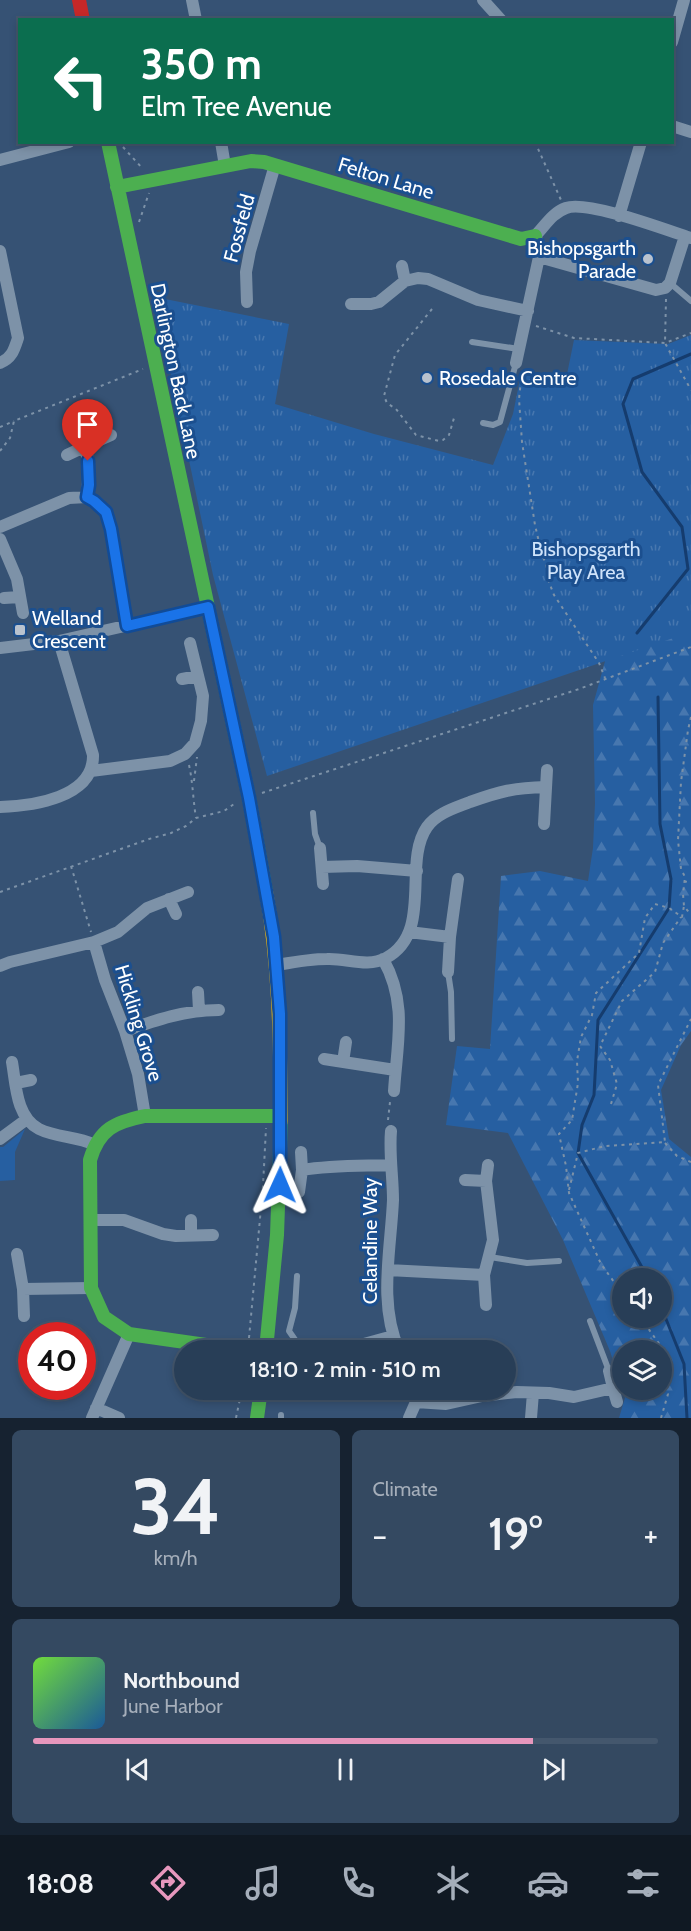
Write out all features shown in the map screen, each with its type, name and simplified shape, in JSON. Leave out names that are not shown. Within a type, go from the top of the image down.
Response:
[{"type":"street","points":[[79,0],[83,18]]},
{"type":"street","points":[[192,0],[196,18]]},
{"type":"street","points":[[483,0],[499,18]]},
{"type":"street","points":[[674,35],[684,0]]},
{"type":"street","points":[[677,25],[691,29]]},
{"type":"street","points":[[674,127],[691,132]]},
{"type":"street","points":[[0,160],[61,144]]},
{"type":"street","name":"Darlington Back Lane","points":[[108,144],[249,798],[269,904],[277,965],[280,1014],[281,1116],[277,1235],[267,1340]]},
{"type":"street","points":[[220,144],[225,166]]},
{"type":"street","points":[[619,216],[641,144]]},
{"type":"street","name":"Felton Lane","points":[[117,187],[251,161],[275,165],[521,239],[536,236]]},
{"type":"street","name":"Fossfeld","points":[[247,302],[246,272],[250,251],[275,165]]},
{"type":"street","points":[[516,363],[539,257],[540,247],[536,236],[555,213],[572,206],[589,207],[688,237],[668,288],[656,290],[539,257]]},
{"type":"street","points":[[0,251],[18,338],[14,351],[7,360],[0,363]]},
{"type":"street","points":[[402,266],[405,281]]},
{"type":"street","points":[[351,304],[379,302],[405,281],[418,278],[428,279],[478,300],[527,316]]},
{"type":"street","points":[[67,455],[111,435]]},
{"type":"street","points":[[84,447],[89,462],[87,497]]},
{"type":"street","points":[[0,527],[62,500],[87,497],[94,501],[106,512],[111,529],[127,626]]},
{"type":"street","points":[[0,539],[17,579],[23,613]]},
{"type":"street","points":[[4,598],[20,597]]},
{"type":"street","points":[[0,648],[59,641],[208,607]]},
{"type":"street","points":[[0,803],[27,806],[48,801],[83,783],[91,771],[93,755],[59,641]]},
{"type":"street","points":[[91,771],[162,763],[191,755],[201,721],[203,696],[190,643]]},
{"type":"street","points":[[182,679],[198,676]]},
{"type":"street","points":[[544,824],[547,770]]},
{"type":"street","points":[[277,965],[328,959],[358,963],[383,959],[393,953],[409,932],[413,917],[422,837],[427,827],[441,815],[503,790],[546,787]]},
{"type":"street","points":[[320,848],[323,884]]},
{"type":"street","points":[[322,867],[348,865],[417,871]]},
{"type":"street","points":[[448,972],[458,879]]},
{"type":"street","points":[[6,949],[5,964],[94,942],[118,932],[147,908],[188,892]]},
{"type":"street","points":[[169,899],[176,914]]},
{"type":"street","points":[[409,932],[450,937]]},
{"type":"street","name":"Hickling Grove","points":[[94,942],[138,1074],[145,1116]]},
{"type":"street","points":[[383,959],[391,972],[400,1008],[394,1091]]},
{"type":"street","points":[[198,992],[199,1010]]},
{"type":"street","points":[[125,1031],[168,1016],[199,1010],[219,1010]]},
{"type":"street","points":[[343,1062],[346,1042]]},
{"type":"street","points":[[324,1059],[396,1070]]},
{"type":"street","points":[[12,1062],[20,1105],[27,1119],[40,1129],[93,1144]]},
{"type":"street","points":[[15,1083],[32,1080]]},
{"type":"street","points":[[192,1340],[129,1334],[104,1317],[91,1288],[90,1160],[93,1144],[107,1129],[123,1120],[145,1116],[281,1116]]},
{"type":"street","points":[[0,1139],[27,1119]]},
{"type":"street","name":"Celandine Way","points":[[391,1131],[390,1165],[393,1196],[388,1298],[395,1340]]},
{"type":"street","points":[[299,1192],[302,1170],[301,1152]]},
{"type":"street","points":[[302,1170],[331,1166],[352,1168],[390,1165]]},
{"type":"street","points":[[486,1305],[484,1275],[490,1257],[493,1230],[486,1181],[488,1165]]},
{"type":"street","points":[[465,1180],[486,1181]]},
{"type":"street","points":[[91,1220],[124,1220],[163,1234],[213,1235]]},
{"type":"street","points":[[191,1220],[191,1236]]},
{"type":"street","points":[[17,1254],[23,1289],[24,1316]]},
{"type":"street","points":[[388,1270],[484,1275]]},
{"type":"street","points":[[23,1289],[91,1288]]},
{"type":"street","points":[[119,1418],[94,1413],[129,1334]]},
{"type":"street","points":[[378,1340],[393,1336]]},
{"type":"street","points":[[609,1371],[612,1384]]},
{"type":"street","points":[[409,1418],[416,1402],[446,1404],[500,1394],[532,1393],[574,1396],[612,1388]]},
{"type":"street","points":[[531,1418],[532,1393]]},
{"type":"street","points":[[257,1418],[259,1400]]},
{"type":"lane","points":[[668,288],[691,301]]},
{"type":"lane","points":[[472,342],[520,349]]},
{"type":"lane","points":[[483,423],[493,425],[500,422],[516,363]]},
{"type":"lane","points":[[313,813],[315,834],[320,848]]},
{"type":"lane","points":[[448,972],[451,992],[452,1039]]},
{"type":"lane","points":[[490,1257],[527,1263],[559,1261]]},
{"type":"lane","points":[[295,1340],[290,1332],[295,1308],[297,1276]]},
{"type":"lane","points":[[590,1321],[609,1371]]},
{"type":"path","points":[[122,144],[147,174]]},
{"type":"path","points":[[536,144],[562,202]]},
{"type":"path","points":[[138,225],[151,188]]},
{"type":"path","points":[[668,288],[665,343],[691,390]]},
{"type":"path","points":[[432,309],[395,355],[384,396],[387,403],[396,409],[410,429],[420,437],[443,440],[449,435],[454,418]]},
{"type":"path","points":[[527,316],[574,338],[665,343],[691,333]]},
{"type":"path","points":[[516,363],[523,367],[519,399],[522,442],[535,525],[549,582],[554,595],[599,663],[605,678]]},
{"type":"path","points":[[0,427],[143,369]]},
{"type":"path","points":[[0,451],[10,438],[14,421]]},
{"type":"path","points":[[0,892],[149,838],[171,833],[196,818],[224,811],[240,800],[579,689],[691,647]]},
{"type":"path","points":[[611,1104],[617,1084],[610,1060],[600,1046],[622,1001],[655,972],[663,943],[682,916],[685,877],[681,869],[679,829],[681,782],[687,730],[691,717]]},
{"type":"path","points":[[191,755],[196,818]]},
{"type":"path","points":[[191,755],[194,784]]},
{"type":"path","points":[[71,866],[94,942]]},
{"type":"path","points":[[684,881],[691,883]]},
{"type":"path","points":[[612,1279],[601,1264],[569,1193],[559,1134],[573,1120],[581,1036],[592,1016],[596,993],[639,953],[645,918],[655,904],[669,908],[682,916]]},
{"type":"path","points":[[684,906],[691,914]]},
{"type":"path","points":[[691,1019],[658,1085],[664,1142],[677,1156],[691,1162]]},
{"type":"path","points":[[391,1131],[387,1126],[391,1095],[394,1091]]},
{"type":"path","points":[[246,1340],[263,1186],[266,1126]]},
{"type":"path","points":[[569,1193],[578,1153],[605,1146],[664,1142]]},
{"type":"path","points":[[236,1418],[240,1400]]},
{"type":"path","points":[[662,1418],[666,1400]]},
{"type":"green space","name":"Bishopsgarth Play Area","points":[[155,297],[289,324],[275,404],[374,434],[493,465],[513,414],[521,374],[565,384],[574,340],[668,344],[691,335],[691,632],[267,776],[213,575]]},
{"type":"green space","points":[[691,479],[691,1031],[681,1045],[661,1090],[669,1139],[691,1157],[691,1418],[619,1418],[624,1400],[672,1400],[672,1340],[612,1340],[612,1357],[563,1240],[508,1133],[446,1125],[457,1046],[490,1049],[501,876],[540,871],[588,881],[593,848],[595,803],[593,705],[618,614]]},
{"type":"green space","points":[[25,1129],[15,1152],[15,1180],[0,1181],[0,1147]]},
{"type":"waterway","points":[[637,633],[688,569],[682,527],[642,472],[623,404],[633,379],[691,354]]},
{"type":"waterway","points":[[642,1268],[578,1153],[582,1125],[594,1095],[598,1020],[669,908],[671,879],[660,824],[658,697]]},
{"type":"waterway","points":[[670,1328],[684,1364],[687,1418]]},
{"type":"traffic: fast","points":[[108,144],[249,798],[266,891]]},
{"type":"traffic: fast","points":[[117,187],[251,161],[264,162],[521,239],[535,236]]},
{"type":"traffic: fast","points":[[174,1340],[129,1334],[104,1317],[91,1288],[90,1160],[94,1149],[103,1134],[117,1124],[145,1116],[281,1116]]},
{"type":"traffic: fast","points":[[267,1340],[277,1235],[281,1121]]},
{"type":"traffic: fast","points":[[257,1418],[259,1400]]},
{"type":"traffic: slow","points":[[266,891],[277,977],[281,1121]]},
{"type":"traffic: jam","points":[[79,0],[83,18]]},
{"type":"place","name":"Bishopsgarth Parade","points":[[648,259]]},
{"type":"place","name":"Rosedale Centre","points":[[427,378]]},
{"type":"place","name":"Welland Crescent","points":[[20,630]]},
{"type":"route","points":[[88,461],[87,497],[106,512],[111,529],[127,626],[208,607],[249,798],[274,937],[280,1014],[280,1185]]}]
